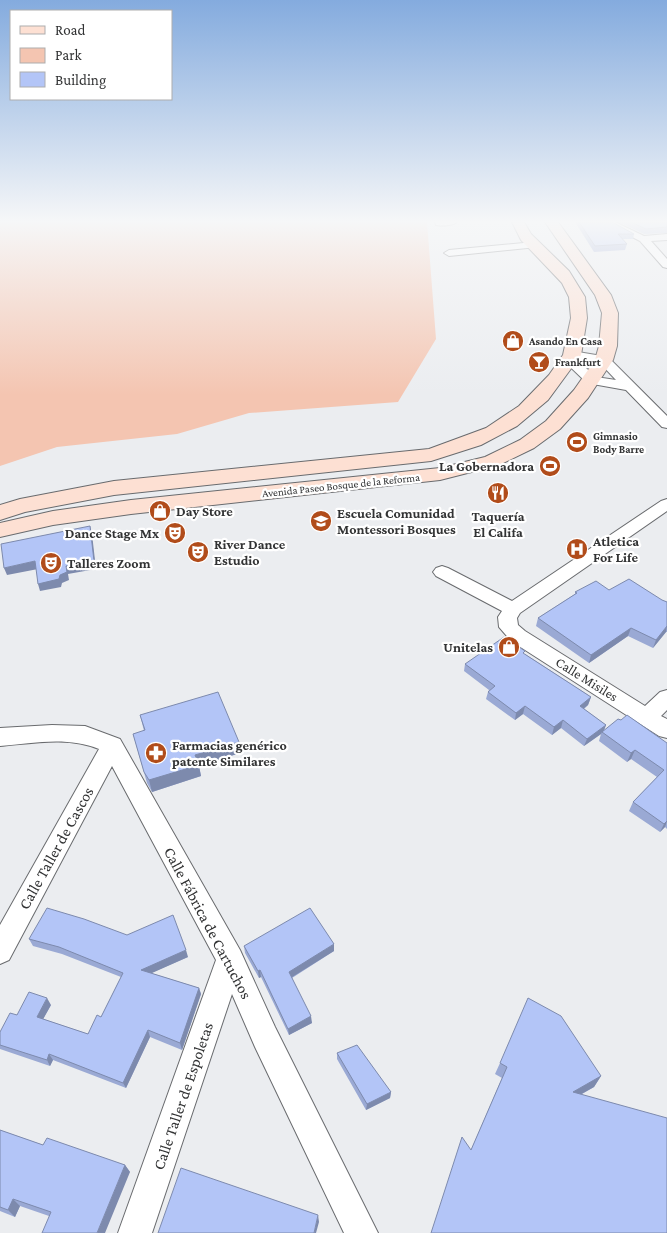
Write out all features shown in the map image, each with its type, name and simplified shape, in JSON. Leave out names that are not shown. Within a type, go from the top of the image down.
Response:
[{"type":"main road","name":"Avenida Paseo Bosque de la Reforma","points":[[0,530],[53,518],[178,481],[395,459],[431,454],[458,448],[477,441],[509,424],[521,415],[557,376],[570,358],[579,304],[575,293],[566,280]]},
{"type":"main road","name":"Avenida Paseo Bosque de la Reforma","points":[[0,513],[20,506],[130,496],[174,504],[411,478],[463,469],[492,461],[527,444],[562,416],[591,381],[604,360],[609,337],[608,306],[594,280]]},
{"type":"main road","points":[[557,376],[565,374],[576,375],[591,381]]},
{"type":"main road","points":[[174,504],[166,500],[164,493],[167,488],[178,481]]},
{"type":"street","points":[[570,358],[604,360],[667,424]]},
{"type":"street","points":[[570,358],[591,381],[628,386]]},
{"type":"street","points":[[511,618],[667,504]]},
{"type":"street","name":"Calle Misiles","points":[[442,572],[511,618],[518,636],[667,730]]},
{"type":"street","points":[[646,716],[667,698]]},
{"type":"street","points":[[0,737],[52,733],[85,734],[112,745]]},
{"type":"street","name":"Calle Taller de Cascos","points":[[0,951],[112,745]]},
{"type":"street","name":"Calle Fábrica de Cartuchos","points":[[112,745],[230,959],[265,1037],[361,1233]]},
{"type":"street","name":"Calle Taller de Espoletas","points":[[135,1233],[230,959]]},
{"type":"green space","points":[[0,280],[431,280],[436,339],[398,402],[249,413],[177,434],[57,447],[0,466]]},
{"type":"building","points":[[90,526],[94,561],[66,566],[67,572],[60,575],[59,579],[38,584],[35,561],[4,568],[1,544]]},
{"type":"building","points":[[629,579],[667,602],[667,626],[656,640],[631,628],[591,655],[538,618],[577,593],[575,592],[596,581],[609,590]]},
{"type":"building","points":[[504,637],[525,651],[523,653],[591,697],[580,706],[606,725],[587,739],[563,720],[554,727],[525,706],[516,713],[488,692],[495,686],[465,664]]},
{"type":"building","points":[[218,692],[239,742],[195,755],[199,765],[149,780],[144,772],[133,734],[145,730],[140,715]]},
{"type":"building","points":[[627,715],[667,743],[667,821],[664,824],[633,802],[664,770],[635,750],[631,753],[602,732],[618,719],[621,720]]},
{"type":"building","points":[[47,908],[127,935],[173,915],[186,950],[141,970],[199,988],[180,1043],[148,1030],[123,1083],[49,1054],[47,1060],[0,1045],[0,1032],[10,1013],[17,1015],[29,992],[47,998],[37,1017],[88,1034],[97,1015],[101,1017],[123,973],[59,947],[29,939]]},
{"type":"building","points":[[310,908],[334,944],[289,972],[311,1016],[288,1029],[260,970],[258,971],[244,946]]},
{"type":"building","points":[[528,998],[561,1016],[601,1076],[573,1092],[667,1118],[667,1233],[431,1233],[462,1137],[471,1150],[507,1067],[500,1063]]},
{"type":"building","points":[[357,1045],[391,1092],[367,1104],[337,1053]]},
{"type":"building","points":[[0,1130],[43,1145],[47,1138],[125,1165],[97,1233],[42,1233],[51,1212],[13,1199],[8,1210],[0,1207]]},
{"type":"building","points":[[181,1168],[318,1215],[314,1233],[158,1233]]},
{"type":"place","name":"Asando En Casa","points":[[513,341]]},
{"type":"place","name":"Frankfurt","points":[[539,362]]},
{"type":"place","name":"Gimnasio Body Barre","points":[[577,442]]},
{"type":"place","name":"La Gobernadora","points":[[550,466]]},
{"type":"place","name":"Taquería El Califa","points":[[498,493]]},
{"type":"place","name":"Day Store","points":[[160,511]]},
{"type":"place","name":"Escuela Comunidad Montessori Bosques","points":[[321,521]]},
{"type":"place","name":"Dance Stage Mx","points":[[175,533]]},
{"type":"place","name":"Atletica For Life","points":[[577,549]]},
{"type":"place","name":"River Dance Estudio","points":[[198,552]]},
{"type":"place","name":"Talleres Zoom","points":[[51,563]]},
{"type":"place","name":"Unitelas","points":[[509,647]]},
{"type":"place","name":"Farmacias genérico patente Similares","points":[[156,753]]}]
